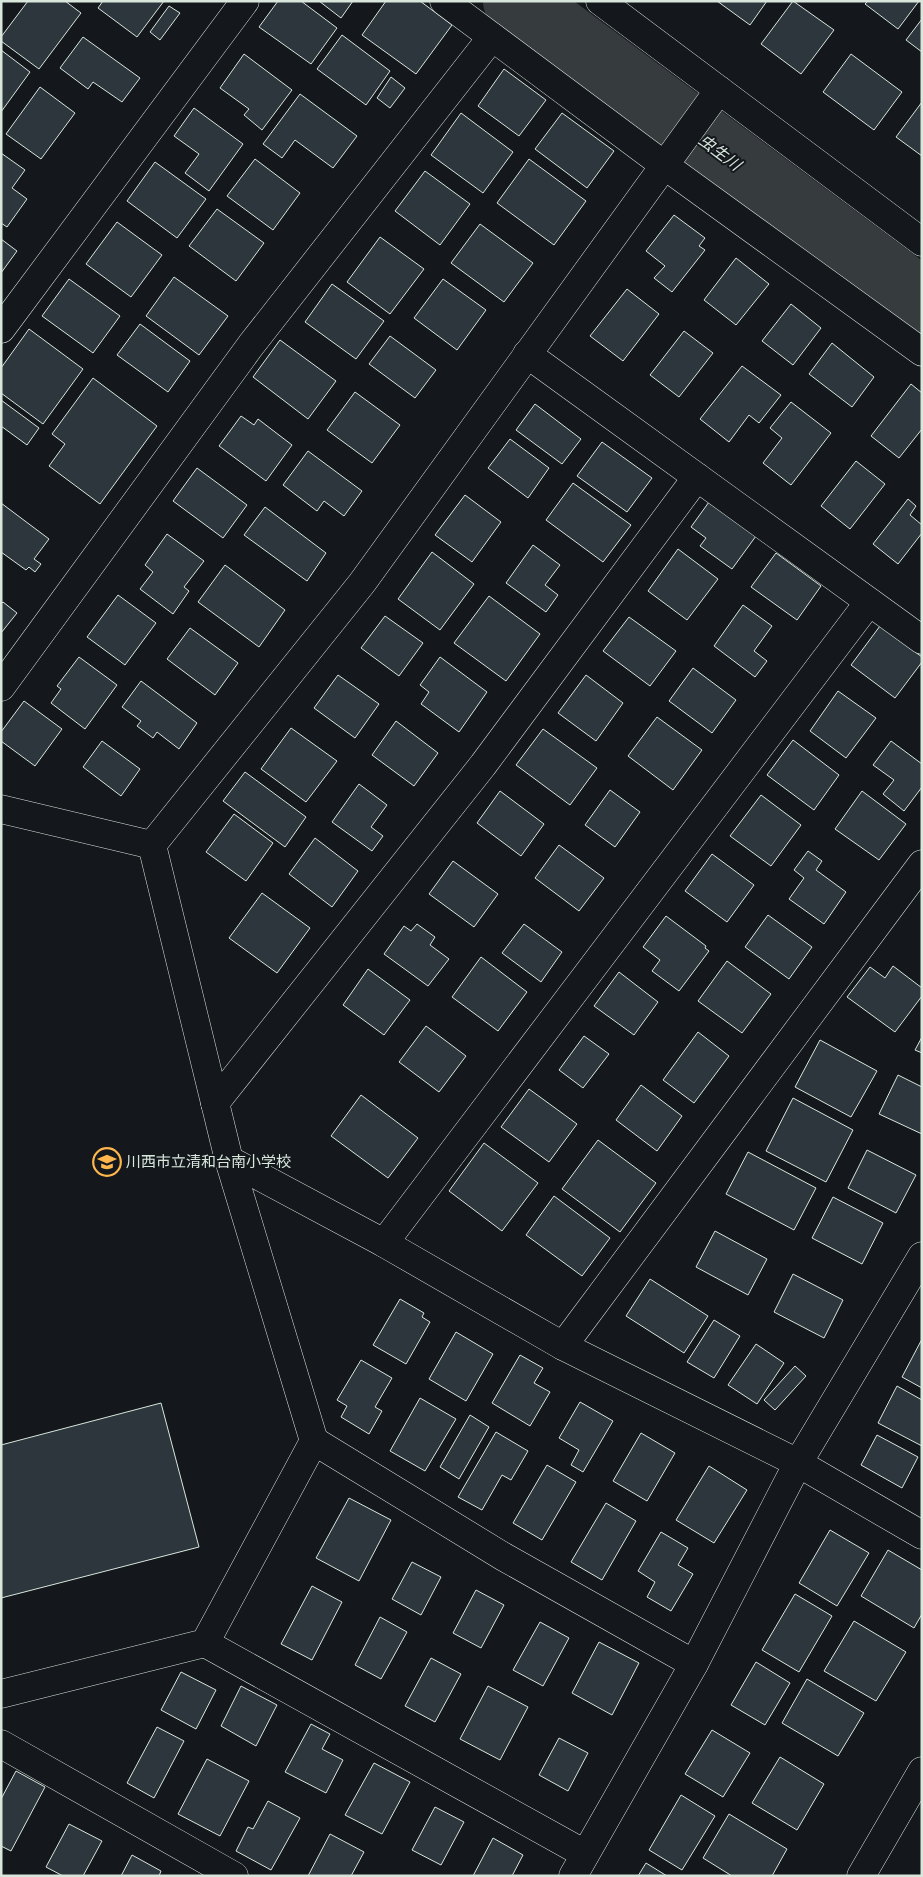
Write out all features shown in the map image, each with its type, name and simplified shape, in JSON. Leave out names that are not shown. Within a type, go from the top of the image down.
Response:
[{"type":"street","points":[[1,329],[245,1]]},
{"type":"street","points":[[444,1],[664,165],[922,352]]},
{"type":"street","points":[[600,1],[922,242]]},
{"type":"street","points":[[1,687],[251,344],[492,37]]},
{"type":"street","points":[[152,845],[362,583],[719,90]]},
{"type":"street","points":[[527,354],[922,640]]},
{"type":"street","points":[[215,1103],[483,765],[697,477]]},
{"type":"street","points":[[384,1243],[869,602]]},
{"type":"street","points":[[1,809],[152,845]]},
{"type":"street","points":[[152,845],[229,1160],[314,1441],[504,1557],[694,1664]]},
{"type":"street","points":[[563,1346],[922,864]]},
{"type":"street","points":[[229,1160],[384,1243],[563,1346],[798,1463],[922,1535]]},
{"type":"street","points":[[1,1694],[205,1643],[579,1865],[694,1664],[798,1463],[922,1256]]},
{"type":"street","points":[[205,1643],[314,1441]]},
{"type":"street","points":[[1,1744],[234,1876]]},
{"type":"street","points":[[862,1876],[922,1771]]},
{"type":"building","points":[[28,1],[65,1],[81,13],[39,69],[1,41],[1,37]]},
{"type":"building","points":[[103,1],[164,1],[137,37],[98,8]]},
{"type":"building","points":[[278,1],[301,1],[337,28],[311,64],[259,27]]},
{"type":"building","points":[[319,1],[353,1],[341,18]]},
{"type":"building","points":[[386,1],[420,1],[452,25],[416,74],[362,35]]},
{"type":"building","points":[[717,1],[767,1],[750,25]]},
{"type":"building","points":[[793,1],[834,30],[801,74],[761,44]]},
{"type":"building","points":[[868,1],[919,1],[898,29],[865,4]]},
{"type":"building","points":[[169,6],[180,13],[160,40],[150,32]]},
{"type":"building","points":[[922,19],[922,52],[906,40]]},
{"type":"building","points":[[342,35],[390,71],[366,105],[317,69]]},
{"type":"building","points":[[83,37],[140,78],[122,102],[93,82],[88,89],[60,68]]},
{"type":"building","points":[[1,50],[30,72],[1,112]]},
{"type":"building","points":[[244,54],[292,90],[262,130],[244,115],[249,109],[220,88]]},
{"type":"building","points":[[851,54],[902,92],[874,130],[823,92]]},
{"type":"building","points":[[504,69],[546,100],[519,136],[478,106]]},
{"type":"building","points":[[391,77],[405,88],[390,108],[377,98]]},
{"type":"building","points":[[40,87],[75,113],[41,159],[6,134]]},
{"type":"building","points":[[300,94],[357,136],[333,168],[295,140],[282,158],[263,144]]},
{"type":"building","points":[[922,102],[922,156],[896,137]]},
{"type":"building","points":[[194,108],[243,144],[209,191],[185,173],[199,154],[174,136]]},
{"type":"building","points":[[461,113],[513,152],[483,193],[431,155]]},
{"type":"building","points":[[562,113],[614,151],[587,188],[535,149]]},
{"type":"building","points":[[1,153],[25,170],[12,188],[27,199],[7,227],[1,223]]},
{"type":"building","points":[[255,159],[300,193],[273,230],[227,196]]},
{"type":"building","points":[[529,159],[586,201],[554,245],[497,203]]},
{"type":"building","points":[[155,162],[206,199],[177,238],[127,201]]},
{"type":"building","points":[[425,171],[470,204],[440,245],[395,211]]},
{"type":"building","points":[[217,209],[264,243],[236,281],[189,246]]},
{"type":"building","points":[[674,215],[705,238],[699,246],[705,250],[672,292],[654,278],[665,266],[646,251]]},
{"type":"building","points":[[117,222],[162,255],[131,297],[86,264]]},
{"type":"building","points":[[480,224],[533,263],[504,302],[451,263]]},
{"type":"building","points":[[380,237],[424,269],[390,314],[347,282]]},
{"type":"building","points":[[1,239],[17,251],[1,273]]},
{"type":"building","points":[[736,258],[769,284],[736,325],[704,300]]},
{"type":"building","points":[[174,277],[228,316],[199,355],[146,316]]},
{"type":"building","points":[[69,279],[120,316],[93,353],[42,316]]},
{"type":"building","points":[[443,279],[486,310],[457,350],[414,318]]},
{"type":"building","points":[[332,284],[384,321],[356,359],[305,322]]},
{"type":"building","points":[[627,289],[659,314],[623,361],[590,336]]},
{"type":"building","points":[[791,304],[821,328],[793,365],[762,341]]},
{"type":"building","points":[[140,324],[190,361],[168,392],[117,355]]},
{"type":"building","points":[[29,329],[83,369],[43,424],[1,393],[1,368]]},
{"type":"building","points":[[684,331],[713,353],[679,397],[650,375]]},
{"type":"building","points":[[390,336],[436,370],[415,398],[369,364]]},
{"type":"building","points":[[280,340],[336,381],[308,419],[253,377]]},
{"type":"building","points":[[832,343],[874,377],[852,407],[809,374]]},
{"type":"building","points":[[742,366],[781,395],[759,423],[749,415],[729,442],[700,419]]},
{"type":"building","points":[[93,378],[157,426],[100,504],[49,466],[65,444],[52,434]]},
{"type":"building","points":[[911,384],[922,393],[922,429],[899,458],[871,436]]},
{"type":"building","points":[[355,392],[400,425],[372,463],[327,430]]},
{"type":"building","points":[[1,400],[39,428],[27,445],[1,426]]},
{"type":"building","points":[[791,402],[831,433],[791,485],[763,463],[782,438],[770,428]]},
{"type":"building","points":[[535,404],[581,439],[562,464],[516,430]]},
{"type":"building","points":[[241,416],[254,425],[258,419],[292,445],[266,481],[219,446]]},
{"type":"building","points":[[510,439],[549,468],[528,498],[488,468]]},
{"type":"building","points":[[602,442],[652,478],[627,512],[577,476]]},
{"type":"building","points":[[308,451],[362,491],[344,516],[324,501],[317,511],[283,485]]},
{"type":"building","points":[[856,461],[885,484],[850,529],[821,506]]},
{"type":"building","points":[[197,468],[247,505],[223,538],[173,501]]},
{"type":"building","points":[[573,483],[631,525],[603,562],[546,520]]},
{"type":"building","points":[[465,495],[501,522],[472,562],[435,535]]},
{"type":"building","points":[[908,499],[916,506],[910,515],[922,525],[922,533],[898,564],[873,544]]},
{"type":"building","points":[[709,502],[756,536],[732,569],[700,546],[706,538],[691,527]]},
{"type":"building","points":[[1,503],[49,539],[34,559],[41,564],[35,572],[29,567],[26,570],[1,552]]},
{"type":"building","points":[[265,507],[326,553],[307,581],[244,535]]},
{"type":"building","points":[[167,534],[204,561],[184,587],[189,591],[173,614],[140,589],[153,572],[145,565]]},
{"type":"building","points":[[533,545],[560,565],[545,585],[558,595],[546,612],[506,583]]},
{"type":"building","points":[[678,549],[718,579],[687,620],[648,591]]},
{"type":"building","points":[[432,552],[474,584],[440,630],[398,599]]},
{"type":"building","points":[[776,553],[821,586],[797,620],[751,587]]},
{"type":"building","points":[[225,565],[285,610],[259,647],[198,602]]},
{"type":"building","points":[[118,595],[156,623],[125,665],[87,637]]},
{"type":"building","points":[[489,596],[540,634],[506,681],[454,643]]},
{"type":"building","points":[[3,602],[17,613],[1,633],[1,604]]},
{"type":"building","points":[[743,605],[772,626],[754,651],[767,661],[755,677],[714,646]]},
{"type":"building","points":[[385,616],[423,643],[399,676],[361,648]]},
{"type":"building","points":[[629,617],[676,651],[650,686],[603,651]]},
{"type":"building","points":[[880,626],[922,657],[922,662],[895,698],[851,665]]},
{"type":"building","points":[[190,628],[238,663],[215,695],[167,659]]},
{"type":"building","points":[[79,657],[117,685],[85,729],[51,703],[61,689],[57,686]]},
{"type":"building","points":[[440,657],[487,692],[459,732],[421,704],[429,692],[420,685]]},
{"type":"building","points":[[693,668],[736,700],[712,733],[669,701]]},
{"type":"building","points":[[338,675],[379,704],[355,738],[314,708]]},
{"type":"building","points":[[586,675],[623,703],[596,741],[558,713]]},
{"type":"building","points":[[141,681],[197,723],[179,749],[157,732],[153,738],[137,726],[141,721],[122,707]]},
{"type":"building","points":[[838,691],[876,718],[846,758],[810,731]]},
{"type":"building","points":[[24,701],[62,729],[35,766],[1,741],[1,732]]},
{"type":"building","points":[[657,717],[702,750],[673,790],[628,756]]},
{"type":"building","points":[[396,721],[438,753],[414,786],[372,755]]},
{"type":"building","points":[[291,728],[337,761],[306,802],[261,769]]},
{"type":"building","points":[[543,729],[597,768],[570,805],[516,765]]},
{"type":"building","points":[[793,740],[839,775],[814,810],[767,775]]},
{"type":"building","points":[[102,741],[140,769],[121,796],[83,767]]},
{"type":"building","points":[[891,741],[922,764],[922,787],[904,811],[883,794],[894,780],[873,765]]},
{"type":"building","points":[[245,772],[306,817],[285,847],[223,801]]},
{"type":"building","points":[[359,784],[387,805],[371,827],[383,836],[372,851],[332,822]]},
{"type":"building","points":[[610,790],[640,812],[615,847],[585,825]]},
{"type":"building","points":[[500,791],[544,824],[521,856],[477,823]]},
{"type":"building","points":[[862,791],[906,824],[879,860],[835,829]]},
{"type":"building","points":[[761,795],[801,825],[771,866],[730,836]]},
{"type":"building","points":[[234,814],[273,843],[246,881],[206,852]]},
{"type":"building","points":[[315,838],[358,871],[332,907],[289,874]]},
{"type":"building","points":[[559,845],[604,878],[579,911],[535,878]]},
{"type":"building","points":[[808,851],[822,861],[816,870],[846,892],[824,924],[789,899],[804,878],[794,870]]},
{"type":"building","points":[[712,854],[754,885],[727,922],[685,891]]},
{"type":"building","points":[[453,861],[498,894],[474,927],[429,894]]},
{"type":"building","points":[[262,893],[310,928],[277,973],[229,938]]},
{"type":"building","points":[[768,915],[812,947],[789,979],[745,947]]},
{"type":"building","points":[[666,916],[706,946],[705,948],[709,951],[679,991],[652,971],[660,960],[643,947]]},
{"type":"building","points":[[417,924],[435,937],[430,945],[449,959],[428,986],[384,954],[404,926],[411,931]]},
{"type":"building","points":[[524,924],[562,952],[541,982],[502,953]]},
{"type":"building","points":[[481,957],[527,992],[498,1031],[452,997]]},
{"type":"building","points":[[727,961],[771,994],[742,1033],[698,1001]]},
{"type":"building","points":[[893,966],[922,988],[922,996],[895,1032],[847,997],[870,967],[885,978]]},
{"type":"building","points":[[368,969],[410,1000],[384,1035],[343,1005]]},
{"type":"building","points":[[619,972],[658,1002],[634,1035],[594,1006]]},
{"type":"building","points":[[426,1026],[466,1056],[439,1092],[399,1062]]},
{"type":"building","points":[[698,1032],[729,1056],[694,1103],[663,1080]]},
{"type":"building","points":[[584,1036],[609,1054],[583,1088],[559,1070]]},
{"type":"building","points":[[922,1037],[922,1053],[915,1050]]},
{"type":"building","points":[[820,1040],[877,1071],[851,1117],[795,1087]]},
{"type":"building","points":[[898,1075],[922,1087],[922,1134],[879,1114]]},
{"type":"building","points":[[641,1085],[682,1116],[657,1151],[616,1120]]},
{"type":"building","points":[[529,1089],[577,1124],[549,1162],[501,1127]]},
{"type":"building","points":[[361,1095],[418,1138],[388,1178],[331,1136]]},
{"type":"building","points":[[793,1098],[853,1130],[826,1182],[766,1151]]},
{"type":"building","points":[[598,1140],[656,1183],[620,1232],[562,1189]]},
{"type":"building","points":[[484,1143],[538,1183],[502,1231],[449,1191]]},
{"type":"building","points":[[867,1150],[916,1175],[896,1213],[848,1188]]},
{"type":"building","points":[[748,1152],[816,1188],[794,1230],[726,1194]]},
{"type":"building","points":[[554,1196],[610,1238],[582,1276],[526,1235]]},
{"type":"building","points":[[833,1197],[883,1223],[862,1264],[812,1238]]},
{"type":"building","points":[[715,1231],[767,1259],[748,1295],[696,1267]]},
{"type":"building","points":[[793,1274],[843,1300],[824,1338],[774,1312]]},
{"type":"building","points":[[650,1279],[708,1316],[684,1353],[626,1316]]},
{"type":"building","points":[[400,1299],[424,1313],[422,1317],[430,1322],[406,1364],[373,1345]]},
{"type":"building","points":[[714,1320],[740,1336],[714,1378],[687,1362]]},
{"type":"building","points":[[456,1332],[493,1354],[466,1401],[429,1379]]},
{"type":"building","points":[[922,1339],[922,1388],[902,1377]]},
{"type":"building","points":[[756,1344],[784,1363],[757,1404],[728,1385]]},
{"type":"building","points":[[520,1355],[543,1368],[534,1383],[550,1392],[530,1426],[492,1403]]},
{"type":"building","points":[[361,1360],[392,1378],[375,1407],[382,1411],[369,1434],[341,1417],[347,1406],[337,1400]]},
{"type":"building","points":[[795,1366],[806,1376],[775,1410],[764,1400]]},
{"type":"building","points":[[897,1386],[922,1400],[922,1446],[878,1423]]},
{"type":"building","points":[[420,1398],[456,1419],[425,1471],[390,1451]]},
{"type":"building","points":[[580,1402],[613,1421],[583,1472],[571,1465],[579,1450],[559,1438]]},
{"type":"building","points":[[161,1403],[199,1547],[1,1598],[1,1445]]},
{"type":"building","points":[[470,1415],[489,1427],[459,1479],[440,1467]]},
{"type":"building","points":[[496,1432],[528,1451],[511,1480],[502,1475],[482,1510],[458,1497]]},
{"type":"building","points":[[641,1433],[675,1453],[647,1501],[613,1481]]},
{"type":"building","points":[[877,1435],[918,1457],[902,1488],[861,1465]]},
{"type":"building","points":[[547,1465],[576,1482],[542,1540],[513,1523]]},
{"type":"building","points":[[709,1466],[747,1490],[714,1543],[676,1520]]},
{"type":"building","points":[[349,1498],[391,1520],[359,1581],[316,1558]]},
{"type":"building","points":[[606,1503],[636,1521],[602,1580],[571,1562]]},
{"type":"building","points":[[830,1530],[869,1553],[837,1606],[799,1583]]},
{"type":"building","points":[[661,1532],[688,1548],[678,1565],[693,1574],[671,1611],[647,1597],[655,1582],[638,1571]]},
{"type":"building","points":[[888,1550],[922,1570],[922,1614],[914,1628],[861,1596]]},
{"type":"building","points":[[412,1562],[441,1577],[421,1615],[392,1599]]},
{"type":"building","points":[[312,1586],[342,1602],[312,1660],[281,1644]]},
{"type":"building","points":[[476,1590],[504,1605],[481,1648],[453,1633]]},
{"type":"building","points":[[795,1594],[832,1616],[799,1672],[762,1650]]},
{"type":"building","points":[[380,1617],[407,1632],[381,1679],[355,1665]]},
{"type":"building","points":[[854,1621],[906,1652],[876,1701],[824,1671]]},
{"type":"building","points":[[540,1622],[569,1638],[543,1686],[513,1670]]},
{"type":"building","points":[[599,1642],[639,1663],[612,1715],[572,1693]]},
{"type":"building","points":[[431,1658],[461,1674],[435,1722],[405,1706]]},
{"type":"building","points":[[756,1662],[790,1683],[765,1725],[731,1705]]},
{"type":"building","points":[[181,1672],[216,1690],[196,1729],[161,1710]]},
{"type":"building","points":[[807,1679],[864,1713],[838,1756],[782,1723]]},
{"type":"building","points":[[241,1686],[277,1705],[256,1746],[221,1726]]},
{"type":"building","points":[[488,1686],[528,1707],[500,1760],[460,1739]]},
{"type":"building","points":[[311,1724],[330,1734],[322,1749],[343,1760],[326,1793],[285,1772]]},
{"type":"building","points":[[157,1727],[184,1741],[154,1798],[127,1783]]},
{"type":"building","points":[[712,1730],[750,1753],[723,1797],[685,1774]]},
{"type":"building","points":[[559,1738],[588,1753],[568,1791],[539,1775]]},
{"type":"building","points":[[780,1757],[824,1784],[797,1830],[752,1803]]},
{"type":"building","points":[[207,1759],[249,1781],[220,1836],[178,1814]]},
{"type":"building","points":[[374,1763],[410,1782],[382,1834],[345,1815]]},
{"type":"building","points":[[16,1771],[45,1787],[11,1851],[1,1846],[1,1799]]},
{"type":"building","points":[[681,1795],[715,1816],[682,1870],[649,1850]]},
{"type":"building","points":[[268,1801],[300,1818],[271,1870],[236,1851],[248,1827],[253,1829]]},
{"type":"building","points":[[435,1807],[464,1822],[441,1865],[412,1850]]},
{"type":"building","points":[[729,1814],[787,1849],[772,1876],[732,1876],[703,1858]]},
{"type":"building","points":[[69,1824],[102,1841],[83,1876],[63,1876],[46,1867]]},
{"type":"building","points":[[330,1834],[364,1852],[351,1876],[308,1876]]},
{"type":"building","points":[[493,1838],[523,1855],[512,1876],[473,1876]]},
{"type":"building","points":[[132,1855],[161,1871],[159,1876],[121,1876]]},
{"type":"building","points":[[646,1863],[667,1876],[638,1876]]},
{"type":"waterway","name":"虫生川","points":[[517,1],[922,303]]},
{"type":"place","name":"川西市立清和台南小学校","points":[[107,1162]]}]
